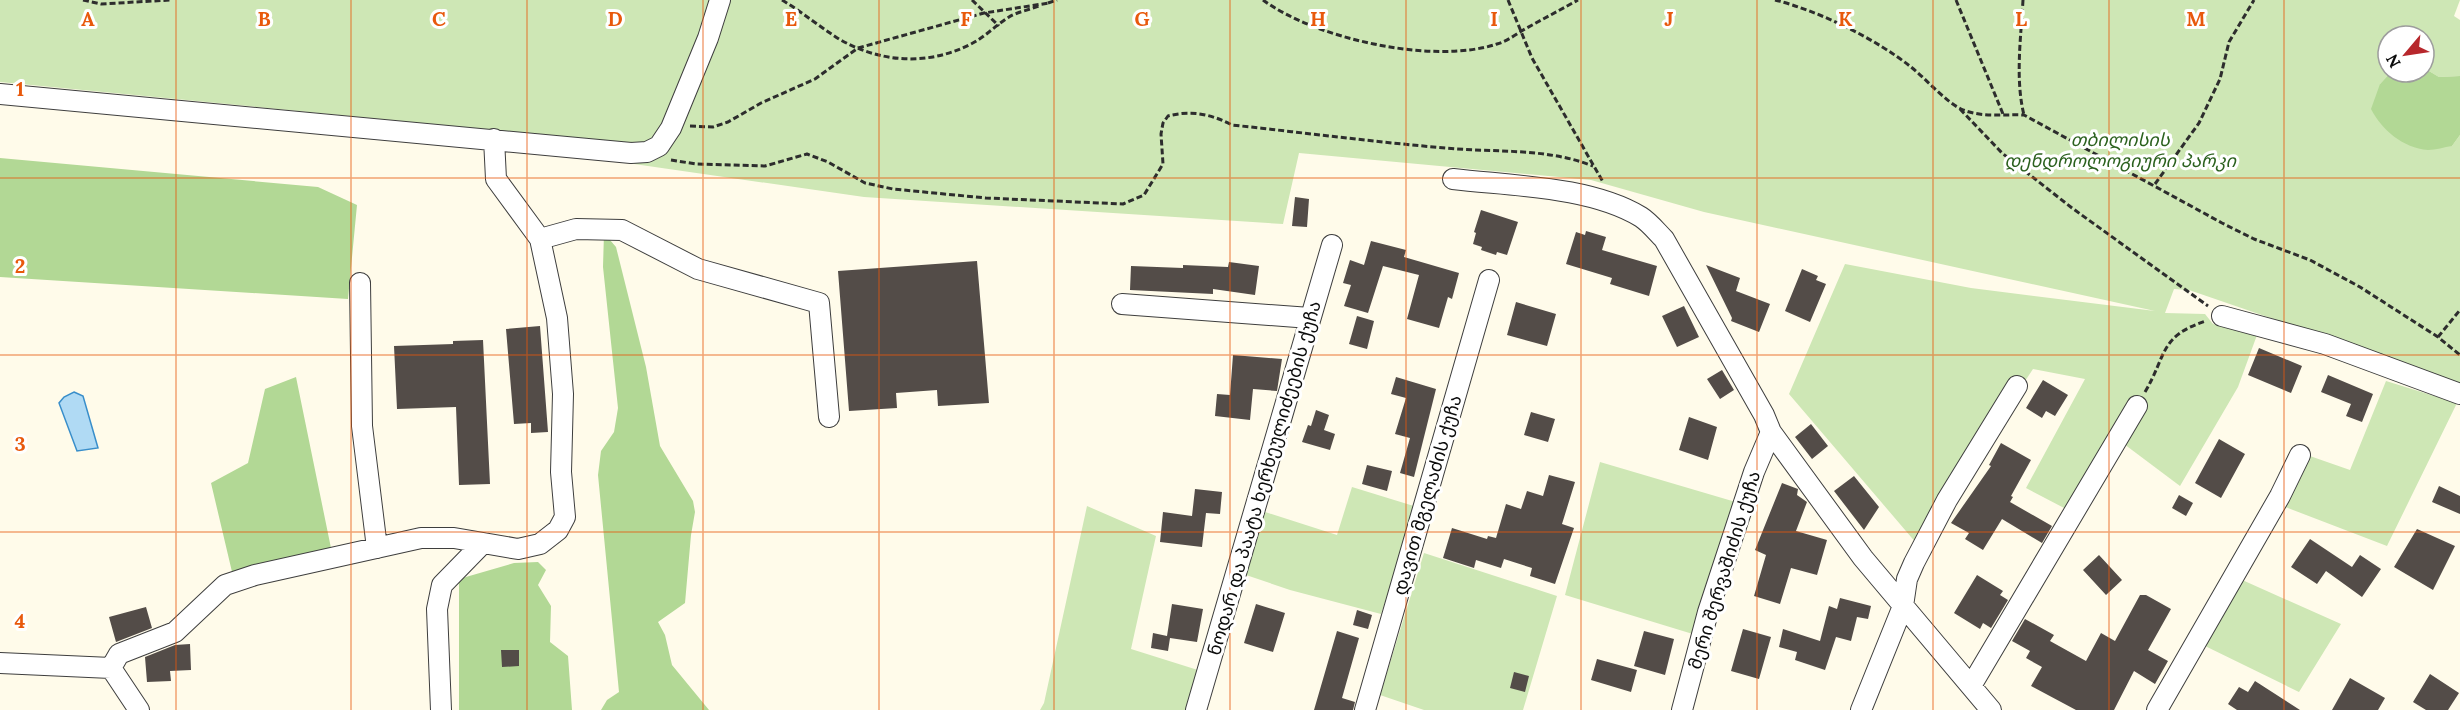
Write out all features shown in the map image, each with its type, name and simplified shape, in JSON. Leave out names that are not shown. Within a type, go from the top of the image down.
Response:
[{"type":"street","points":[[0,93],[639,152],[659,146],[671,128],[708,38],[720,0]]},
{"type":"street","points":[[111,668],[119,654],[175,632],[225,585],[255,575],[421,538],[454,538],[518,549],[540,544],[558,530],[565,517],[561,472],[563,394],[557,318],[540,239],[496,179],[494,139]]},
{"type":"street","points":[[1453,179],[1581,194],[1605,201],[1642,217],[1664,239],[1772,432],[1863,558],[1991,710]]},
{"type":"street","points":[[540,239],[576,229],[622,230],[698,269],[819,303],[829,417]]},
{"type":"street","name":"ნოდარ და პაატა ხერხეულიძეების ქუჩა","points":[[1196,710],[1332,245]]},
{"type":"street","name":"დავით მგელაძის ქუჩა","points":[[1365,710],[1489,280]]},
{"type":"street","points":[[360,283],[362,426],[377,548]]},
{"type":"street","points":[[1122,304],[1310,318]]},
{"type":"street","points":[[2222,316],[2325,344],[2460,394]]},
{"type":"street","points":[[1861,710],[1903,606],[1907,579],[1914,563],[1947,500],[2017,386]]},
{"type":"street","points":[[1971,686],[2137,406]]},
{"type":"street","name":"მერი შერვაშიძის ქუჩა","points":[[1682,710],[1708,612],[1754,472],[1772,432]]},
{"type":"street","points":[[2157,710],[2280,496],[2300,455]]},
{"type":"street","points":[[441,710],[437,609],[442,585],[483,543]]},
{"type":"street","points":[[0,663],[111,668]]},
{"type":"street","points":[[111,668],[139,710]]},
{"type":"path","points":[[83,0],[101,4],[170,0]]},
{"type":"path","points":[[782,0],[838,38],[858,48],[886,57],[914,60],[936,58],[974,43],[1009,17],[1057,0]]},
{"type":"path","points":[[972,0],[999,26]]},
{"type":"path","points":[[1263,0],[1325,31],[1390,48],[1437,51],[1495,45],[1509,40],[1578,0]]},
{"type":"path","points":[[1508,0],[1532,58],[1604,183]]},
{"type":"path","points":[[1775,0],[1803,7],[1857,33],[1909,65],[1960,109],[2010,160],[2072,208],[2222,316]]},
{"type":"path","points":[[1956,0],[2003,114]]},
{"type":"path","points":[[2023,0],[2020,42],[2021,103],[2024,115]]},
{"type":"path","points":[[2154,185],[2199,123],[2220,79],[2229,42],[2254,0]]},
{"type":"path","points":[[671,128],[713,127],[728,122],[761,103],[815,80],[858,48],[984,13],[1049,3]]},
{"type":"path","points":[[1960,109],[1988,116],[2024,115],[2254,239],[2320,265],[2360,287],[2438,337],[2460,355]]},
{"type":"path","points":[[639,152],[663,159],[696,164],[765,166],[807,154],[828,162],[865,183],[892,189],[986,198],[1123,204],[1144,195],[1163,164],[1161,134],[1163,123],[1168,116],[1203,113],[1232,125],[1456,149],[1562,156],[1593,166]]},
{"type":"path","points":[[2438,337],[2460,310]]},
{"type":"path","points":[[2137,406],[2168,344],[2185,328],[2222,316]]},
{"type":"green space","name":"თბილისის დენდროლოგიური პარკი","points":[[0,0],[2460,0],[2454,16],[2460,20],[2460,76],[2436,75],[2436,24],[2376,24],[2376,84],[2380,84],[2452,146],[2460,135],[2460,383],[2189,290],[2174,289],[2165,313],[2205,314],[2213,324],[2257,335],[2238,387],[2180,486],[2112,435],[2066,509],[2026,488],[2085,379],[2033,369],[1917,544],[1789,394],[1845,264],[1971,288],[2155,311],[1704,212],[1591,180],[1299,153],[1283,224],[864,197],[634,164],[629,143],[0,82]]},
{"type":"green space","points":[[2436,75],[2460,76],[2460,135],[2452,146],[2428,150],[2410,146],[2387,131],[2371,109],[2380,84],[2436,84]]},
{"type":"green space","points":[[0,158],[318,187],[357,205],[348,299],[0,277]]},
{"type":"green space","points":[[604,233],[616,247],[646,367],[660,446],[693,501],[695,512],[685,603],[658,622],[665,635],[672,665],[709,710],[601,710],[607,700],[619,692],[598,475],[601,451],[614,432],[618,408],[603,267]]},
{"type":"green space","points":[[296,377],[332,553],[233,576],[211,483],[248,463],[265,389]]},
{"type":"green space","points":[[2386,381],[2457,403],[2387,546],[2280,505],[2307,455],[2350,470]]},
{"type":"green space","points":[[1600,462],[1739,503],[1696,635],[1565,595]]},
{"type":"green space","points":[[1352,487],[1417,507],[1381,614],[1290,590],[1246,575],[1262,511],[1337,535]]},
{"type":"green space","points":[[1087,506],[1156,536],[1131,649],[1201,671],[1189,710],[1040,710],[1044,703]]},
{"type":"green space","points":[[1424,553],[1557,596],[1523,710],[1424,710],[1380,695]]},
{"type":"green space","points":[[538,562],[546,570],[538,585],[551,606],[550,642],[568,656],[572,710],[459,710],[459,579],[514,563]]},
{"type":"green space","points":[[2240,579],[2341,624],[2299,692],[2203,645]]},
{"type":"water","points":[[74,392],[83,396],[98,448],[77,451],[59,403],[64,397]]},
{"type":"building","points":[[1295,197],[1309,199],[1307,227],[1292,226]]},
{"type":"building","points":[[1481,210],[1518,222],[1507,255],[1497,252],[1496,255],[1481,250],[1482,247],[1473,244]]},
{"type":"building","points":[[1586,231],[1606,237],[1602,250],[1657,266],[1649,296],[1610,284],[1612,278],[1566,264],[1576,232],[1585,235]]},
{"type":"building","points":[[1371,241],[1406,250],[1404,257],[1459,273],[1452,299],[1448,297],[1439,328],[1407,319],[1419,275],[1383,266],[1368,313],[1344,306],[1351,285],[1343,283],[1350,260],[1364,265]]},
{"type":"building","points":[[977,261],[989,403],[938,406],[937,390],[896,393],[897,408],[849,411],[838,271]]},
{"type":"building","points":[[1229,262],[1259,266],[1255,295],[1213,289],[1213,294],[1130,290],[1131,266],[1228,267]]},
{"type":"building","points":[[1706,265],[1740,278],[1736,291],[1770,304],[1759,332],[1731,321],[1732,318]]},
{"type":"building","points":[[1802,269],[1818,276],[1816,280],[1826,284],[1810,322],[1785,311]]},
{"type":"building","points":[[1516,302],[1556,314],[1547,346],[1507,335]]},
{"type":"building","points":[[1684,306],[1699,337],[1677,347],[1662,316]]},
{"type":"building","points":[[1357,316],[1374,321],[1367,349],[1349,344]]},
{"type":"building","points":[[540,326],[548,432],[531,433],[531,423],[514,424],[506,329]]},
{"type":"building","points":[[483,340],[490,484],[459,485],[456,407],[397,409],[394,346],[453,344],[453,341]]},
{"type":"building","points":[[2259,348],[2302,366],[2291,393],[2248,375]]},
{"type":"building","points":[[1233,355],[1282,359],[1277,391],[1253,389],[1250,420],[1215,416],[1217,394],[1230,395]]},
{"type":"building","points":[[1722,370],[1734,390],[1720,399],[1707,379]]},
{"type":"building","points":[[2328,375],[2373,394],[2362,422],[2346,416],[2351,404],[2321,392]]},
{"type":"building","points":[[1396,377],[1436,389],[1414,477],[1400,473],[1410,438],[1395,434],[1406,398],[1391,394]]},
{"type":"building","points":[[2043,380],[2068,395],[2055,416],[2046,411],[2042,418],[2026,408]]},
{"type":"building","points":[[1316,410],[1329,415],[1324,430],[1335,434],[1330,450],[1302,442],[1308,425],[1311,426]]},
{"type":"building","points":[[1531,412],[1555,419],[1548,442],[1524,435]]},
{"type":"building","points":[[1689,417],[1717,427],[1708,460],[1679,450]]},
{"type":"building","points":[[1811,424],[1828,446],[1812,459],[1795,437]]},
{"type":"building","points":[[2219,439],[2245,454],[2221,498],[2195,483]]},
{"type":"building","points":[[2001,443],[2031,460],[2010,502],[2052,526],[2042,543],[2002,519],[1983,550],[1965,539],[1969,533],[1951,523],[1991,466],[1989,465]]},
{"type":"building","points":[[1367,465],[1392,471],[1387,491],[1362,484]]},
{"type":"building","points":[[1549,475],[1575,482],[1562,524],[1574,528],[1555,584],[1530,576],[1532,568],[1504,559],[1501,568],[1476,560],[1474,568],[1443,558],[1452,528],[1487,539],[1488,536],[1496,538],[1506,504],[1521,509],[1527,491],[1543,496]]},
{"type":"building","points":[[1854,476],[1879,507],[1864,530],[1834,491]]},
{"type":"building","points":[[1782,483],[1798,489],[1797,495],[1807,502],[1796,531],[1827,540],[1817,575],[1791,568],[1780,604],[1754,596],[1766,555],[1755,550]]},
{"type":"building","points":[[2439,486],[2460,496],[2460,514],[2432,502]]},
{"type":"building","points":[[1195,489],[1222,492],[1220,514],[1206,513],[1202,547],[1160,542],[1163,512],[1192,516]]},
{"type":"building","points":[[2179,495],[2193,503],[2186,516],[2172,508]]},
{"type":"building","points":[[2417,529],[2455,546],[2433,590],[2394,567]]},
{"type":"building","points":[[2310,539],[2352,567],[2360,555],[2381,569],[2362,597],[2326,571],[2317,584],[2291,567]]},
{"type":"building","points":[[2099,555],[2122,580],[2106,595],[2083,570]]},
{"type":"building","points":[[1977,575],[2003,591],[2000,595],[2008,600],[1991,628],[1983,623],[1980,629],[1954,613]]},
{"type":"building","points":[[2140,595],[2146,595],[2171,609],[2148,650],[2168,661],[2155,684],[2134,671],[2114,710],[2076,710],[2031,686],[2042,667],[2026,658],[2030,651],[2012,641],[2025,619],[2054,635],[2050,641],[2086,661],[2101,633],[2115,641]]},
{"type":"building","points":[[1840,598],[1871,606],[1868,619],[1857,617],[1851,641],[1836,637],[1825,670],[1795,660],[1797,652],[1779,647],[1783,629],[1820,641],[1829,606],[1837,609]]},
{"type":"building","points":[[1172,604],[1203,609],[1197,642],[1170,638],[1168,651],[1151,648],[1153,633],[1167,636]]},
{"type":"building","points":[[1256,604],[1285,613],[1273,652],[1244,643]]},
{"type":"building","points":[[146,607],[152,628],[116,642],[109,617]]},
{"type":"building","points":[[1357,610],[1372,615],[1368,629],[1353,625]]},
{"type":"building","points":[[1743,629],[1771,637],[1759,679],[1731,671]]},
{"type":"building","points":[[1337,631],[1359,638],[1342,698],[1355,702],[1353,710],[1314,710]]},
{"type":"building","points":[[1644,631],[1674,639],[1665,675],[1634,666]]},
{"type":"building","points":[[190,644],[191,670],[170,671],[171,681],[147,682],[145,657],[175,645]]},
{"type":"building","points":[[501,650],[519,650],[519,666],[502,667]]},
{"type":"building","points":[[1597,659],[1637,670],[1631,692],[1591,680]]},
{"type":"building","points":[[1514,672],[1529,676],[1525,692],[1510,688]]},
{"type":"building","points":[[2430,674],[2459,693],[2448,710],[2426,710],[2413,702]]},
{"type":"building","points":[[2350,678],[2385,698],[2378,710],[2332,710]]},
{"type":"building","points":[[2255,681],[2300,710],[2237,710],[2228,704],[2239,687],[2248,692]]}]
